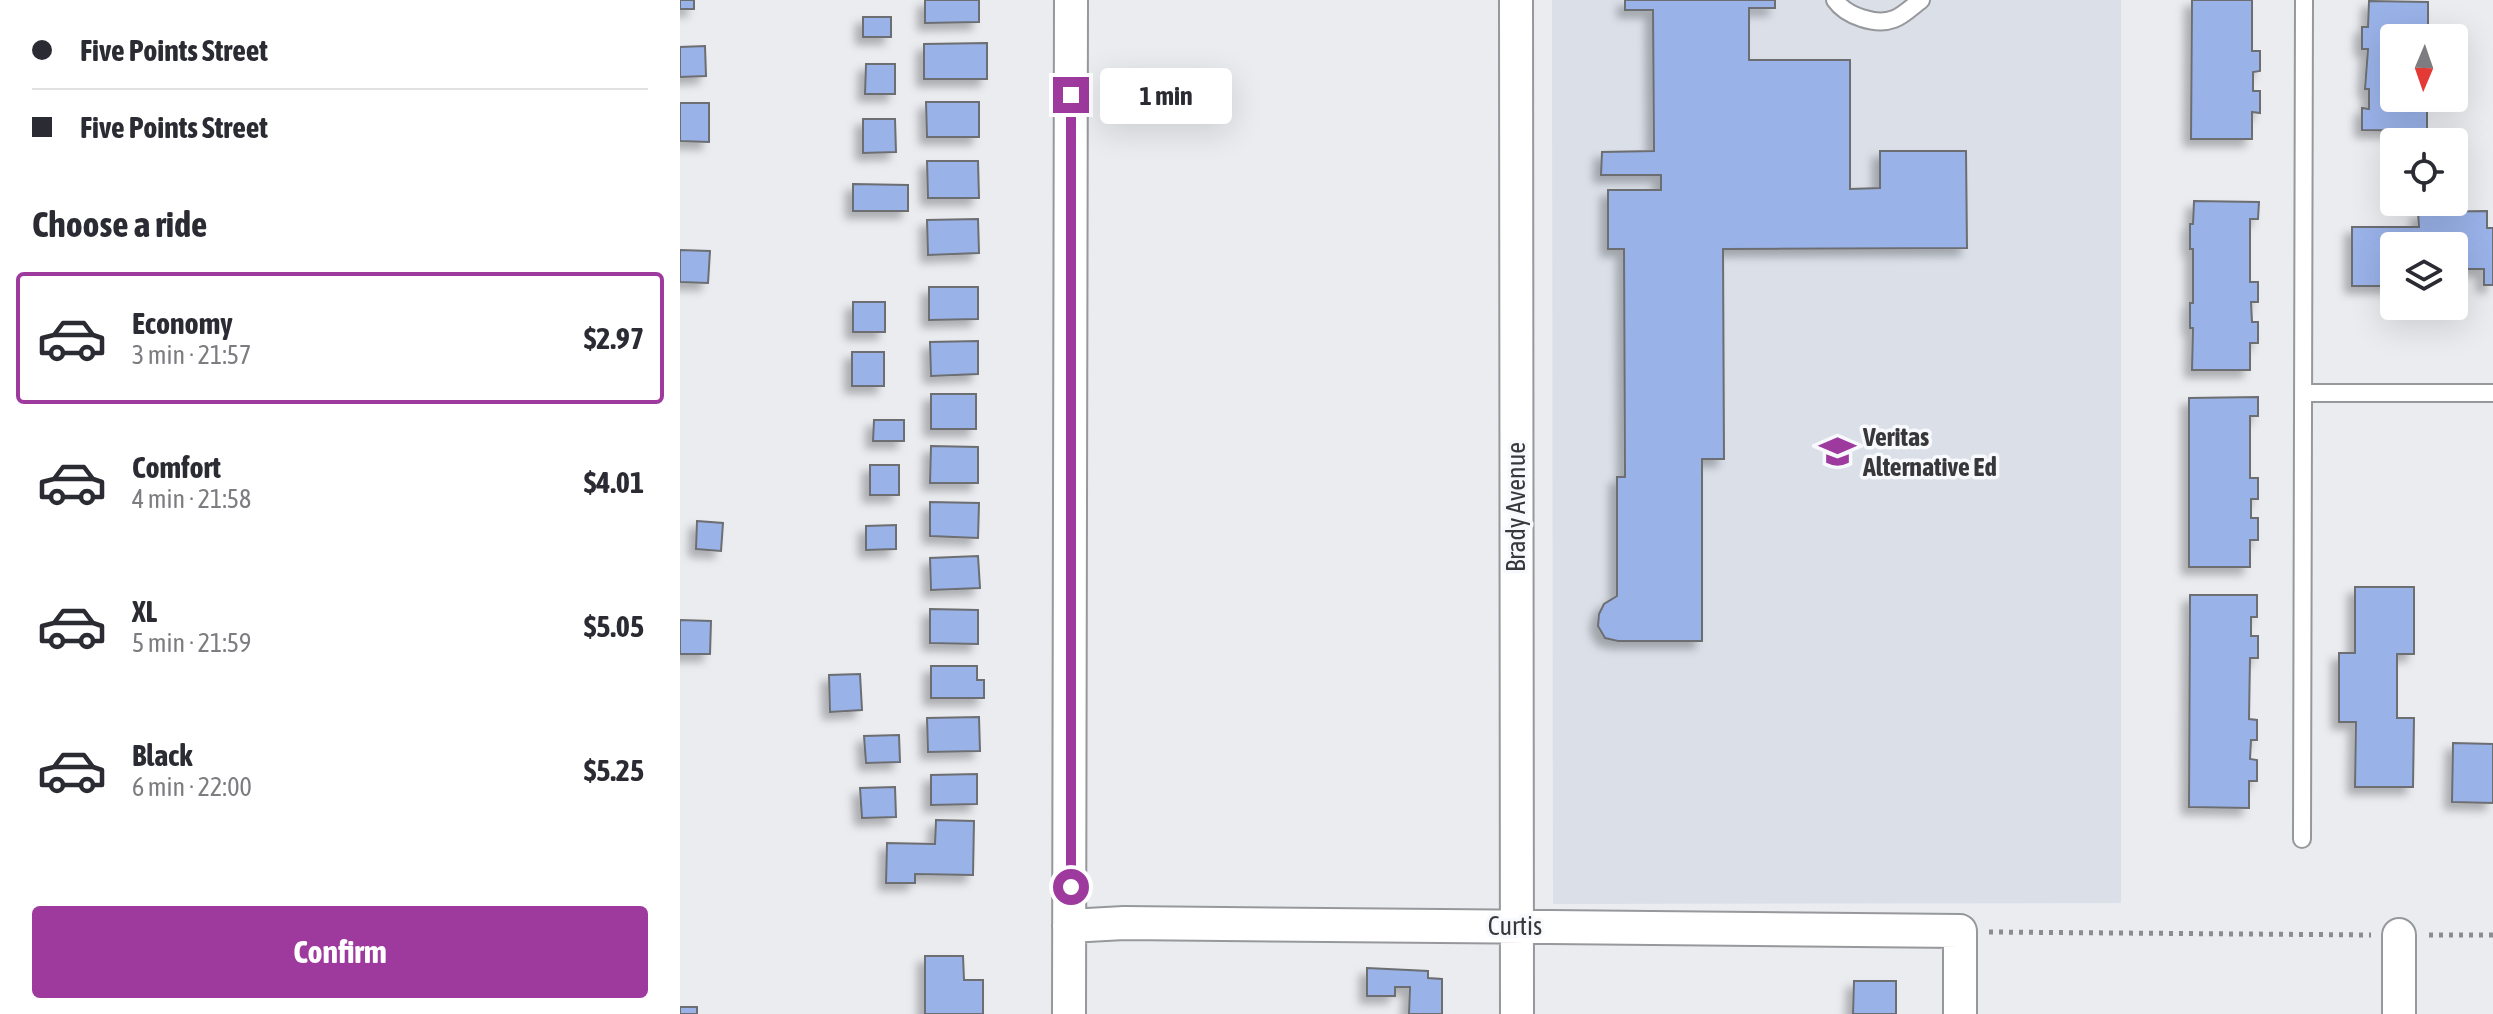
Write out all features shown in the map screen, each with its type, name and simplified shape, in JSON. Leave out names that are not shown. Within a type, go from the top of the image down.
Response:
[{"type":"street","points":[[1069,1014],[1071,0]]},
{"type":"street","name":"Brady Avenue","points":[[1516,0],[1517,1014]]},
{"type":"street","name":"Curtis","points":[[1069,926],[1124,923],[1960,931]]},
{"type":"street","points":[[1960,931],[1960,1014]]},
{"type":"street","points":[[2399,935],[2399,1014]]},
{"type":"lane","points":[[1835,0],[1838,5],[1864,20],[1893,20],[1921,0]]},
{"type":"lane","points":[[2302,839],[2304,0]]},
{"type":"lane","points":[[2303,393],[2493,393]]},
{"type":"path","points":[[1960,931],[2493,935]]},
{"type":"shaded area","name":"Veritas Alternative Ed","points":[[1552,0],[2121,0],[2121,903],[1553,904]]},
{"type":"building","points":[[680,0],[694,0],[694,9],[680,9]]},
{"type":"building","points":[[925,0],[979,0],[979,22],[925,23]]},
{"type":"building","points":[[1625,0],[1775,0],[1775,8],[1749,8],[1749,60],[1850,60],[1850,189],[1880,188],[1880,151],[1966,151],[1967,248],[1723,249],[1724,459],[1702,459],[1702,641],[1618,641],[1605,638],[1598,626],[1604,604],[1617,596],[1617,477],[1625,477],[1624,249],[1608,249],[1608,190],[1661,190],[1661,175],[1601,175],[1602,152],[1654,151],[1653,10],[1625,10]]},
{"type":"building","points":[[2192,0],[2252,0],[2252,51],[2260,51],[2260,71],[2253,72],[2253,91],[2260,91],[2260,113],[2252,112],[2252,139],[2191,139]]},
{"type":"building","points":[[2369,1],[2428,2],[2428,24],[2380,24],[2380,112],[2427,112],[2427,128],[2362,130],[2362,108],[2369,109],[2369,89],[2365,89],[2368,49],[2362,49],[2362,27],[2368,27]]},
{"type":"building","points":[[863,17],[891,17],[891,37],[863,37]]},
{"type":"building","points":[[987,43],[987,79],[924,79],[924,44]]},
{"type":"building","points":[[705,46],[706,76],[680,77],[680,47]]},
{"type":"building","points":[[866,64],[895,64],[895,94],[865,94]]},
{"type":"building","points":[[926,102],[979,102],[979,137],[927,137]]},
{"type":"building","points":[[680,103],[709,103],[709,142],[680,141]]},
{"type":"building","points":[[863,119],[895,119],[896,152],[863,153]]},
{"type":"building","points":[[927,161],[978,161],[979,198],[928,198]]},
{"type":"building","points":[[853,184],[908,185],[908,211],[853,211]]},
{"type":"building","points":[[2194,201],[2259,202],[2258,219],[2250,219],[2250,282],[2258,282],[2258,302],[2251,302],[2252,322],[2258,322],[2258,343],[2250,343],[2250,370],[2192,370],[2190,303],[2193,303],[2193,249],[2190,249],[2190,224],[2193,224]]},
{"type":"building","points":[[2468,211],[2487,211],[2487,228],[2493,228],[2493,285],[2484,285],[2484,269],[2468,269],[2468,232],[2380,232],[2380,286],[2352,286],[2352,227],[2419,227],[2418,216],[2468,216]]},
{"type":"building","points":[[978,219],[979,253],[928,255],[927,220]]},
{"type":"building","points":[[680,250],[710,251],[708,283],[680,282]]},
{"type":"building","points":[[929,287],[978,287],[978,319],[929,320]]},
{"type":"building","points":[[853,302],[885,302],[885,332],[853,332]]},
{"type":"building","points":[[978,341],[978,374],[931,376],[930,342]]},
{"type":"building","points":[[852,352],[884,352],[884,386],[852,386]]},
{"type":"building","points":[[931,394],[976,394],[976,429],[931,429]]},
{"type":"building","points":[[2258,397],[2258,416],[2250,416],[2250,478],[2258,478],[2258,499],[2251,499],[2251,518],[2258,518],[2258,540],[2250,540],[2250,567],[2189,567],[2189,398]]},
{"type":"building","points":[[874,420],[904,420],[904,441],[873,441]]},
{"type":"building","points":[[931,446],[978,447],[978,483],[930,483]]},
{"type":"building","points":[[870,465],[899,465],[899,495],[870,495]]},
{"type":"building","points":[[930,502],[979,503],[978,538],[930,536]]},
{"type":"building","points":[[697,521],[723,523],[721,551],[696,549]]},
{"type":"building","points":[[896,525],[896,549],[866,550],[866,526]]},
{"type":"building","points":[[978,556],[980,588],[931,590],[930,558]]},
{"type":"building","points":[[2355,587],[2414,587],[2414,654],[2397,654],[2397,718],[2414,718],[2413,787],[2355,787],[2356,722],[2339,722],[2339,653],[2355,653]]},
{"type":"building","points":[[2190,595],[2257,595],[2257,617],[2251,617],[2251,636],[2258,636],[2258,658],[2250,658],[2249,719],[2257,720],[2257,740],[2251,740],[2250,759],[2257,760],[2257,781],[2249,781],[2249,808],[2189,807]]},
{"type":"building","points":[[930,609],[978,610],[978,644],[930,643]]},
{"type":"building","points":[[680,620],[711,621],[710,654],[680,654]]},
{"type":"building","points":[[931,666],[977,666],[977,680],[984,680],[984,698],[931,698]]},
{"type":"building","points":[[860,674],[862,710],[830,712],[829,675]]},
{"type":"building","points":[[979,717],[980,751],[928,752],[927,718]]},
{"type":"building","points":[[899,735],[900,762],[866,763],[864,736]]},
{"type":"building","points":[[2453,743],[2493,744],[2493,803],[2452,802]]},
{"type":"building","points":[[977,774],[977,804],[931,805],[931,775]]},
{"type":"building","points":[[895,787],[896,817],[862,818],[860,788]]},
{"type":"building","points":[[936,820],[974,821],[973,875],[915,874],[915,883],[886,883],[887,843],[935,844]]},
{"type":"building","points":[[925,956],[963,956],[964,980],[983,980],[983,1014],[925,1014]]},
{"type":"building","points":[[1367,968],[1428,971],[1428,978],[1442,979],[1442,1014],[1409,1014],[1410,987],[1395,987],[1395,996],[1367,996]]},
{"type":"building","points":[[1854,981],[1896,981],[1896,1014],[1853,1014]]},
{"type":"building","points":[[680,1007],[697,1007],[697,1014],[680,1014]]},
{"type":"place","name":"Veritas Alternative Ed","points":[[1837,452]]},
{"type":"route","points":[[1071,95],[1071,887]]}]
